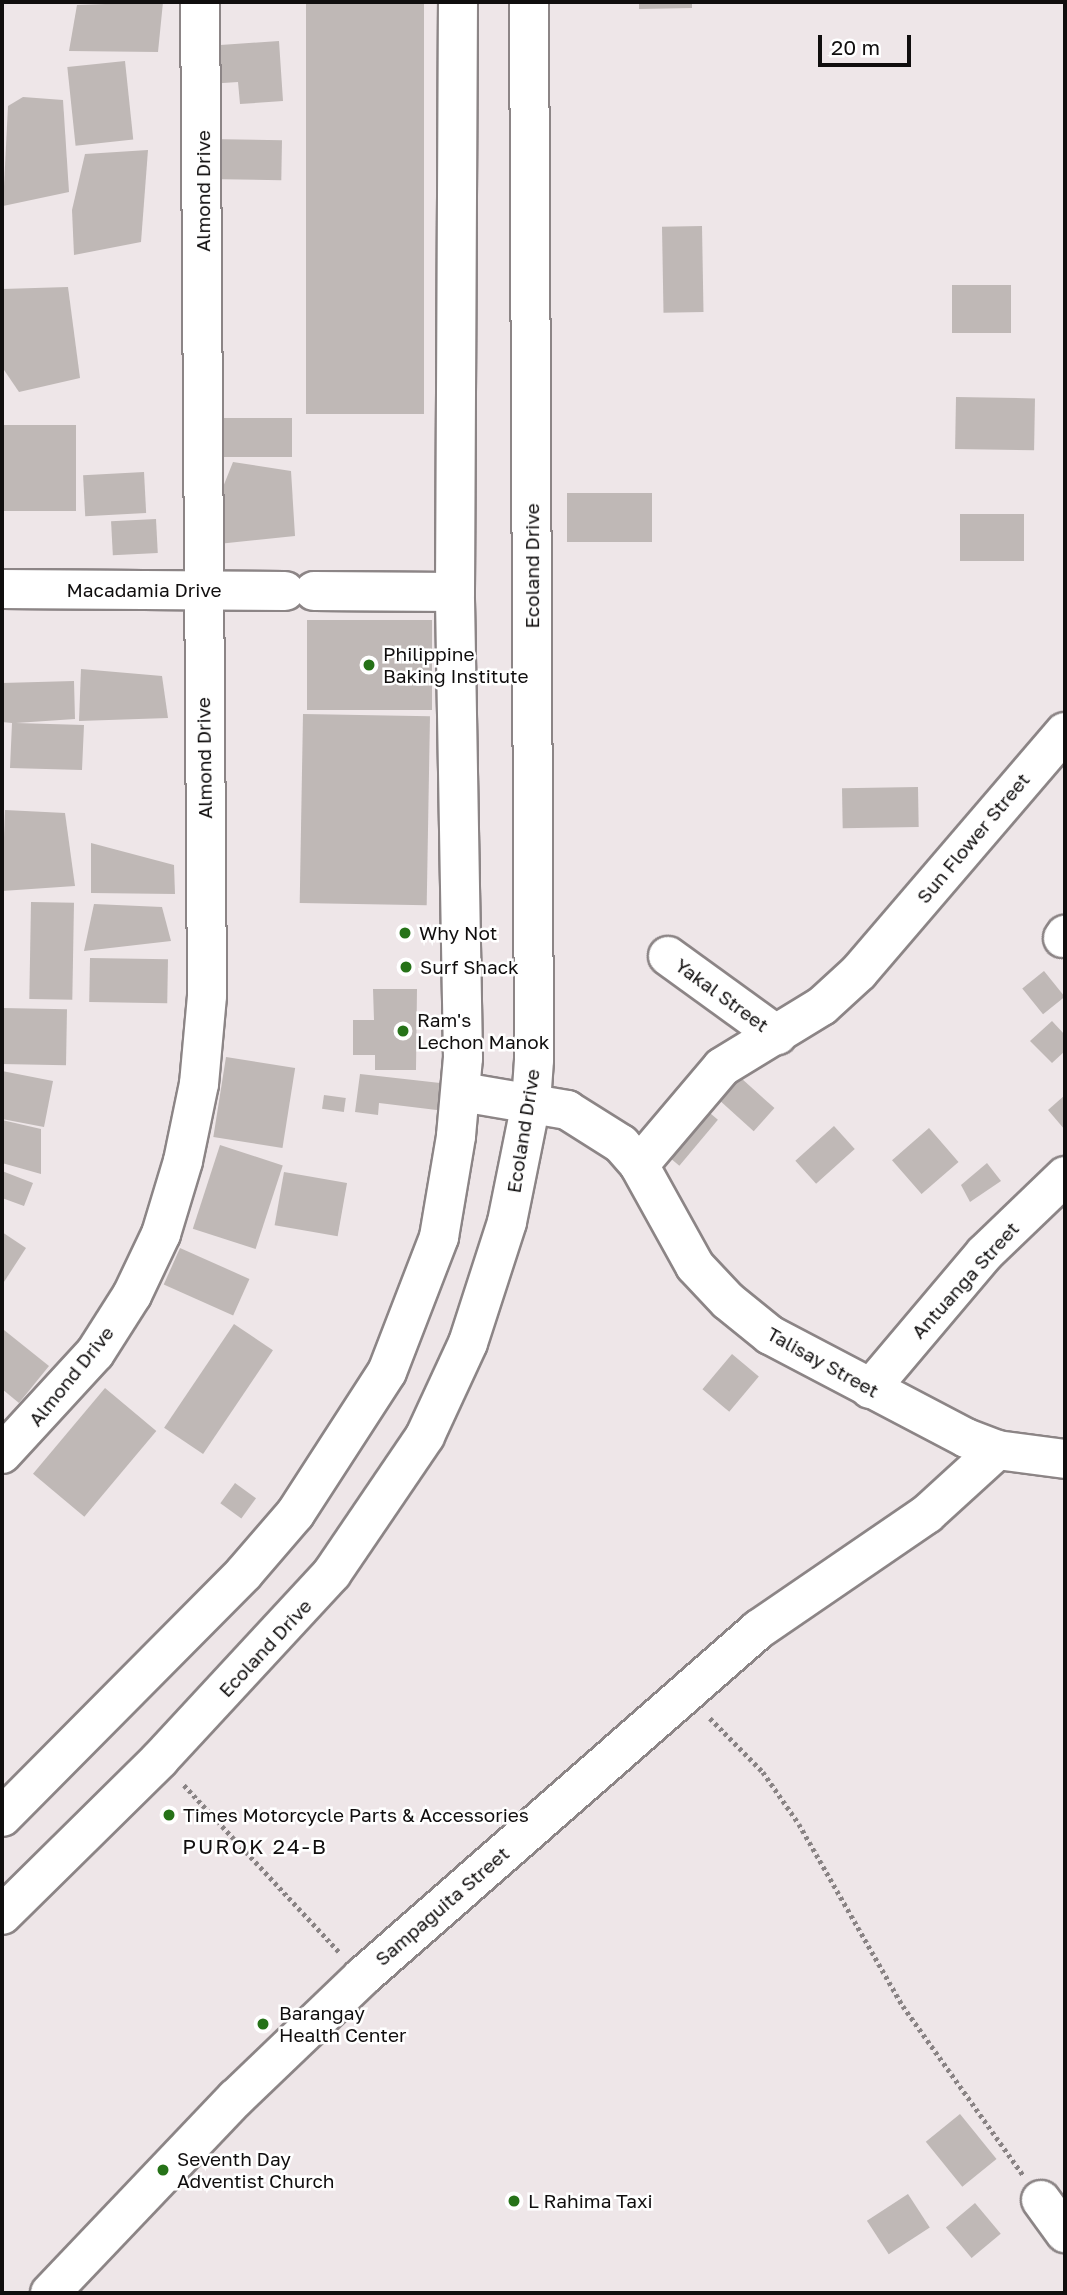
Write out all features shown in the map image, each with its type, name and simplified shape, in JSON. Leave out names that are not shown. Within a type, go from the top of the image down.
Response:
[{"type":"street","name":"Almond Drive","points":[[2,1454],[95,1353],[132,1295],[161,1234],[183,1161],[199,1084],[207,996],[202,591],[200,2]]},
{"type":"street","points":[[2,1817],[244,1573],[295,1514],[362,1416],[404,1334],[439,1237],[462,1092],[455,592],[458,2]]},
{"type":"street","name":"Ecoland Drive","points":[[2,1915],[160,1759],[332,1573],[425,1436],[490,1281],[531,1103],[534,1047],[530,2]]},
{"type":"street","name":"Macadamia Drive","points":[[2,589],[455,592]]},
{"type":"street","name":"Sun Flower Street","points":[[639,1166],[708,1080],[837,994],[883,946],[1065,732]]},
{"type":"street","name":"Yakal Street","points":[[667,956],[777,1035]]},
{"type":"street","name":"Talisay Street","points":[[462,1092],[567,1110],[596,1124],[639,1166],[695,1266],[728,1301],[770,1335],[934,1424],[997,1450],[1065,1460]]},
{"type":"street","name":"Antuanga Street","points":[[870,1389],[985,1253],[1065,1176]]},
{"type":"street","name":"Sampaguita Street","points":[[50,2293],[236,2098],[362,1977],[685,1693],[799,1599],[927,1514],[997,1450]]},
{"type":"street","points":[[1041,2200],[1065,2233]]},
{"type":"path","points":[[685,1693],[771,1783],[799,1824],[903,2006],[1041,2200]]},
{"type":"path","points":[[160,1759],[362,1977]]},
{"type":"building","points":[[163,2],[158,52],[69,51],[77,5]]},
{"type":"building","points":[[306,2],[424,2],[424,414],[306,414]]},
{"type":"building","points":[[639,2],[692,2],[692,8],[639,9]]},
{"type":"building","points":[[279,41],[283,101],[240,104],[238,82],[208,84],[206,46]]},
{"type":"building","points":[[125,61],[133,140],[76,146],[67,67]]},
{"type":"building","points":[[23,97],[63,100],[69,192],[3,206],[8,106]]},
{"type":"building","points":[[208,139],[282,140],[281,180],[207,179]]},
{"type":"building","points":[[148,150],[141,242],[74,255],[72,210],[85,154]]},
{"type":"building","points":[[702,226],[704,312],[664,313],[662,227]]},
{"type":"building","points":[[952,285],[1011,285],[1011,333],[952,333]]},
{"type":"building","points":[[68,287],[80,378],[19,392],[2,367],[2,289]]},
{"type":"building","points":[[956,397],[1035,398],[1034,450],[955,449]]},
{"type":"building","points":[[216,418],[292,418],[292,457],[216,457]]},
{"type":"building","points":[[2,425],[76,425],[76,511],[2,511]]},
{"type":"building","points":[[233,462],[291,471],[295,536],[218,544],[217,502]]},
{"type":"building","points":[[144,472],[146,513],[85,516],[83,475]]},
{"type":"building","points":[[567,493],[652,493],[652,542],[567,542]]},
{"type":"building","points":[[960,514],[1024,514],[1024,561],[960,561]]},
{"type":"building","points":[[156,519],[158,553],[113,555],[111,521]]},
{"type":"building","name":"Philippine Baking Institute","points":[[307,620],[432,620],[432,710],[307,710]]},
{"type":"building","points":[[81,669],[162,676],[168,718],[79,721]]},
{"type":"building","points":[[74,681],[75,719],[16,723],[84,725],[82,770],[10,768],[12,723],[2,722],[2,683]]},
{"type":"building","points":[[303,714],[430,716],[427,905],[300,903]]},
{"type":"building","points":[[918,787],[919,827],[843,828],[842,788]]},
{"type":"building","points":[[5,810],[65,813],[75,886],[2,891]]},
{"type":"building","points":[[91,843],[174,865],[175,894],[91,893]]},
{"type":"building","points":[[31,902],[74,903],[72,1000],[29,999]]},
{"type":"building","points":[[94,904],[162,907],[171,941],[84,951]]},
{"type":"building","points":[[90,958],[168,959],[167,1003],[89,1002]]},
{"type":"building","points":[[1044,971],[1065,997],[1043,1014],[1022,989]]},
{"type":"building","points":[[373,989],[417,989],[416,1070],[375,1070],[375,1055],[353,1055],[353,1020],[374,1020]]},
{"type":"building","points":[[2,1008],[67,1009],[66,1065],[2,1064]]},
{"type":"building","points":[[1052,1021],[1065,1035],[1065,1051],[1052,1063],[1030,1041]]},
{"type":"building","points":[[226,1057],[295,1068],[282,1148],[213,1137]]},
{"type":"building","points":[[2,1071],[53,1081],[44,1127],[2,1119]]},
{"type":"building","points":[[360,1074],[449,1084],[445,1111],[379,1103],[378,1115],[355,1112]]},
{"type":"building","points":[[741,1078],[774,1108],[754,1131],[720,1101]]},
{"type":"building","points":[[324,1095],[346,1098],[344,1112],[322,1109]]},
{"type":"building","points":[[1065,1095],[1065,1130],[1048,1110]]},
{"type":"building","points":[[698,1103],[718,1120],[679,1166],[659,1149]]},
{"type":"building","points":[[2,1120],[41,1129],[41,1174],[2,1163]]},
{"type":"building","points":[[834,1126],[855,1149],[816,1184],[795,1161]]},
{"type":"building","points":[[929,1128],[959,1162],[922,1194],[892,1160]]},
{"type":"building","points":[[220,1145],[283,1165],[256,1249],[193,1229]]},
{"type":"building","points":[[987,1163],[1001,1181],[970,1202],[961,1185]]},
{"type":"building","points":[[2,1171],[33,1183],[24,1206],[2,1198]]},
{"type":"building","points":[[284,1172],[347,1183],[338,1236],[275,1225]]},
{"type":"building","points":[[2,1232],[26,1248],[2,1285]]},
{"type":"building","points":[[180,1248],[249,1279],[233,1315],[164,1285]]},
{"type":"building","points":[[234,1324],[273,1350],[203,1454],[164,1428]]},
{"type":"building","points":[[4,1330],[49,1366],[19,1403],[2,1389]]},
{"type":"building","points":[[732,1354],[759,1376],[729,1412],[702,1389]]},
{"type":"building","points":[[105,1388],[156,1431],[84,1517],[33,1474]]},
{"type":"building","points":[[235,1483],[256,1498],[241,1519],[220,1503]]},
{"type":"building","points":[[960,2114],[997,2159],[962,2187],[926,2142]]},
{"type":"building","points":[[908,2194],[930,2228],[889,2254],[867,2221]]},
{"type":"building","points":[[975,2203],[1001,2234],[972,2258],[946,2227]]},
{"type":"place","name":"Philippine Baking Institute","points":[[369,665]]},
{"type":"place","name":"Why Not","points":[[405,933]]},
{"type":"place","name":"Surf Shack","points":[[406,967]]},
{"type":"place","name":"Ram's Lechon Manok","points":[[403,1031]]},
{"type":"place","name":"Times Motorcycle Parts & Accessories","points":[[169,1815]]},
{"type":"place","name":"Barangay Health Center","points":[[263,2024]]},
{"type":"place","name":"Seventh Day Adventist Church","points":[[163,2170]]},
{"type":"place","name":"L Rahima Taxi","points":[[514,2201]]},
{"type":"district","name":"PUROK 24-B","points":[[255,1846]]}]
